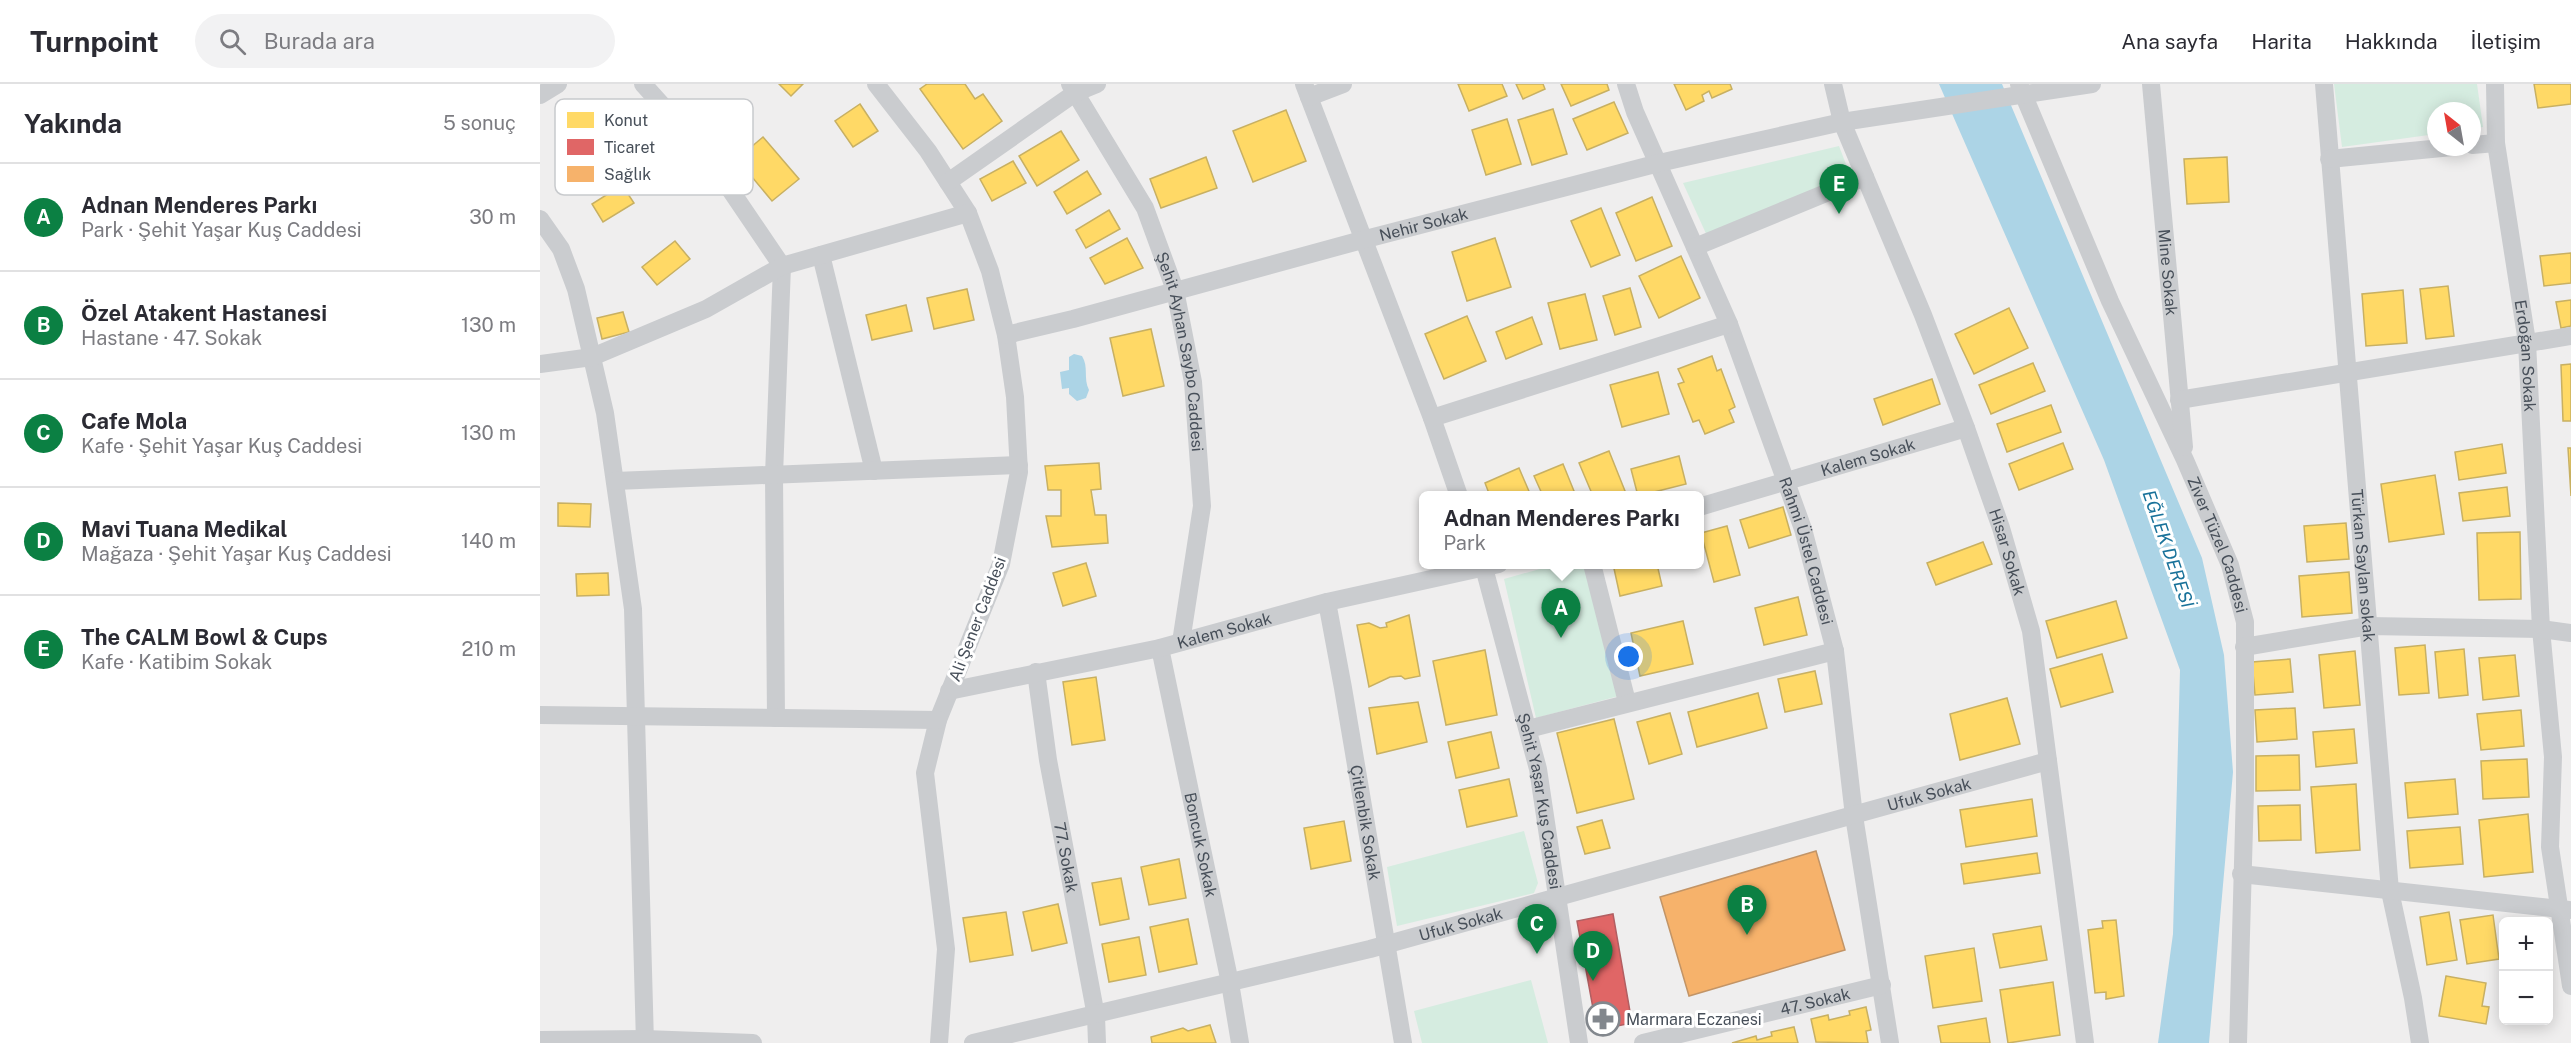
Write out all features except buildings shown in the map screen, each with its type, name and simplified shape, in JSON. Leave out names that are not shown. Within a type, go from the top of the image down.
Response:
[{"type":"street","points":[[540,95],[558,84]]},
{"type":"street","points":[[643,84],[656,99]]},
{"type":"street","name":"Ali Şener Caddesi","points":[[876,84],[928,151],[968,213],[990,271],[1006,335],[1015,397],[1019,465],[1001,564],[938,720],[925,773],[946,949],[939,1043]]},
{"type":"street","points":[[948,182],[1073,88],[1097,84]]},
{"type":"street","points":[[1343,84],[1306,91],[1432,418],[1458,491]]},
{"type":"street","name":"Rahmi Üstel Caddesi","points":[[1626,84],[1635,112],[1729,324],[1803,529],[1835,651],[1854,816],[1890,1043]]},
{"type":"street","name":"Hisar Sokak","points":[[1833,84],[1842,122],[1923,315],[1966,428],[2001,528],[2031,631],[2085,1043]]},
{"type":"street","name":"Nehir Sokak","points":[[1006,335],[1659,163],[1842,122],[1942,107],[2018,91],[2092,84]]},
{"type":"street","name":"Mine Sokak","points":[[2151,84],[2185,460]]},
{"type":"street","name":"Türkan Saylan sokak","points":[[2324,84],[2390,891],[2414,998],[2420,1043]]},
{"type":"street","name":"Erdoğan Sokak","points":[[2495,84],[2496,143],[2527,342],[2541,629],[2562,758],[2550,847],[2565,908],[2571,986]]},
{"type":"street","name":"Şehit Ayhan Saybo Caddesi","points":[[1073,88],[1145,208],[1175,290],[1193,382],[1202,506],[1182,642]]},
{"type":"street","name":"Ziver Tüzel Caddesi","points":[[2018,91],[2230,565],[2245,622],[2245,791],[2238,1043]]},
{"type":"street","points":[[2481,144],[2496,143]]},
{"type":"street","points":[[2329,159],[2427,149]]},
{"type":"street","points":[[1695,247],[1865,177]]},
{"type":"street","points":[[734,195],[782,266],[774,475],[776,718]]},
{"type":"street","points":[[540,364],[592,357],[706,309],[782,266],[968,213]]},
{"type":"street","points":[[540,219],[561,249],[576,289],[605,412],[633,609],[645,1041]]},
{"type":"street","points":[[821,255],[874,471]]},
{"type":"street","points":[[1432,418],[1729,324]]},
{"type":"street","points":[[2179,400],[2571,336]]},
{"type":"street","name":"Kalem Sokak","points":[[1704,506],[1787,483],[1966,428]]},
{"type":"street","points":[[615,481],[1019,465]]},
{"type":"street","name":"Kalem Sokak","points":[[949,691],[1160,648],[1327,602],[1476,569]]},
{"type":"street","name":"Şehit Yaşar Kuş Caddesi","points":[[1490,569],[1538,769],[1579,1043]]},
{"type":"street","points":[[1593,569],[1627,702]]},
{"type":"street","name":"Çitlenbik Sokak","points":[[1327,602],[1403,1043]]},
{"type":"street","points":[[2244,646],[2369,626],[2541,629],[2571,633]]},
{"type":"street","name":"Boncuk Sokak","points":[[1160,648],[1230,983],[1240,1043]]},
{"type":"street","points":[[1528,729],[1835,651]]},
{"type":"street","name":"77. Sokak","points":[[1036,672],[1048,760],[1096,1016],[1097,1043]]},
{"type":"street","points":[[540,715],[938,720]]},
{"type":"street","name":"Ufuk Sokak","points":[[974,1043],[1096,1016],[1387,945],[2048,761]]},
{"type":"street","points":[[2241,874],[2565,908]]},
{"type":"street","name":"47. Sokak","points":[[1643,1043],[1882,985]]},
{"type":"street","points":[[540,1040],[753,1043]]},
{"type":"green space","points":[[2334,84],[2477,84],[2480,102],[2427,102],[2427,135],[2342,147]]},
{"type":"green space","points":[[1839,146],[1852,180],[1708,238],[1683,183]]},
{"type":"green space","points":[[1540,569],[1585,569],[1619,696],[1536,718],[1504,579]]},
{"type":"green space","points":[[1524,831],[1538,883],[1534,893],[1397,926],[1387,867]]},
{"type":"green space","points":[[1531,980],[1548,1043],[1422,1043],[1414,1011]]},
{"type":"water","name":"EĞLEK DERESİ","points":[[1939,84],[2002,84],[2202,558],[2224,655],[2233,772],[2209,1043],[2158,1043],[2173,934],[2180,670],[2104,460]]},
{"type":"water","points":[[1074,354],[1082,356],[1084,360],[1089,390],[1086,398],[1077,401],[1069,394],[1069,388],[1062,389],[1060,372],[1069,370],[1069,357]]},
{"type":"place","name":"The CALM Bowl & Cups","points":[[1839,214]]},
{"type":"place","name":"Adnan Menderes Parkı","points":[[1561,638]]},
{"type":"place","name":"Özel Atakent Hastanesi","points":[[1747,935]]},
{"type":"place","name":"Cafe Mola","points":[[1537,954]]},
{"type":"place","name":"Mavi Tuana Medikal","points":[[1593,981]]},
{"type":"place","name":"Marmara Eczanesi","points":[[1603,1019]]}]
